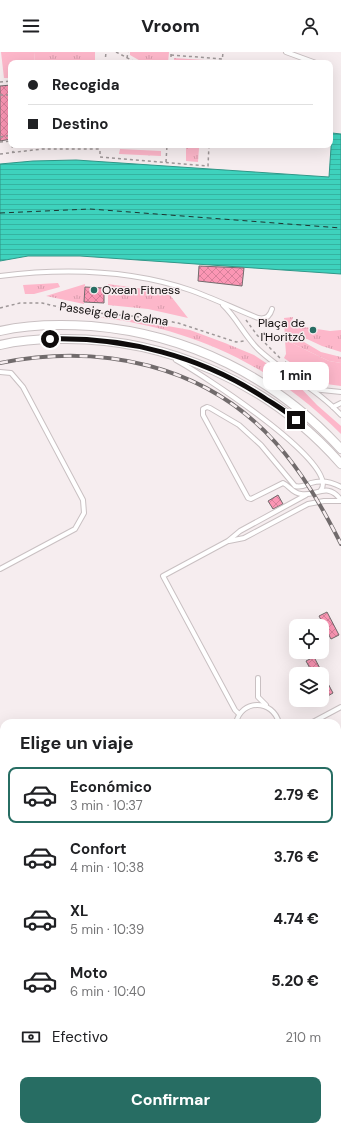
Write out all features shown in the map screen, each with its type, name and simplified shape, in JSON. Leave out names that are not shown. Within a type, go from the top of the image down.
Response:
[{"type":"street","points":[[0,331],[38,326],[74,325],[145,334],[194,348],[244,372],[273,390],[305,413],[341,449]]},
{"type":"street","points":[[0,344],[39,339],[74,338],[116,342],[158,350],[191,360],[254,391],[288,413],[319,440],[341,464]]},
{"type":"lane","points":[[286,52],[308,60]]},
{"type":"lane","points":[[0,276],[51,271],[114,273],[174,285],[262,319],[270,315],[272,309]]},
{"type":"lane","points":[[222,303],[231,313],[250,341],[259,350],[334,407],[341,415]]},
{"type":"lane","points":[[158,350],[244,398]]},
{"type":"lane","points":[[0,372],[11,373],[23,387],[83,500],[84,513],[75,529],[0,569]]},
{"type":"lane","points":[[310,388],[341,392]]},
{"type":"lane","points":[[334,407],[341,403]]},
{"type":"lane","points":[[308,494],[296,493],[283,483],[251,499],[248,498],[203,415],[203,409],[207,407],[210,408],[239,425],[261,445],[295,486],[301,487],[312,483],[328,482],[341,486]]},
{"type":"lane","points":[[239,714],[235,710],[163,576],[228,541],[240,531],[308,494],[326,487],[329,476]]},
{"type":"lane","points":[[321,490],[333,493],[341,500]]},
{"type":"lane","points":[[228,541],[244,538],[308,504],[341,500]]},
{"type":"lane","points":[[297,501],[296,506],[301,508]]},
{"type":"lane","points":[[258,678],[258,697],[277,719]]},
{"type":"lane","points":[[237,719],[239,714],[249,706],[256,705],[269,708]]},
{"type":"lane","points":[[318,719],[341,707]]},
{"type":"path","points":[[116,52],[131,60]]},
{"type":"path","points":[[127,58],[128,52]]},
{"type":"path","points":[[171,52],[171,60]]},
{"type":"path","points":[[171,56],[223,59],[223,52]]},
{"type":"path","points":[[12,148],[13,152]]},
{"type":"path","points":[[0,154],[55,148],[100,149],[100,157],[208,166],[209,148]]},
{"type":"path","points":[[166,162],[167,148]]},
{"type":"path","name":"Passeig de la Calma","points":[[0,308],[20,303],[42,303],[76,310],[152,318],[178,323],[236,342],[250,341]]},
{"type":"path","points":[[239,310],[256,335],[282,360],[327,390]]},
{"type":"green space","points":[[1,52],[34,52],[35,60],[8,60],[8,78],[4,78]]},
{"type":"green space","points":[[34,52],[95,52],[95,60],[35,60]]},
{"type":"green space","points":[[130,52],[169,52],[168,60],[139,60],[130,55]]},
{"type":"green space","points":[[174,58],[205,60],[174,60]]},
{"type":"green space","points":[[186,148],[199,148],[198,162],[186,161]]},
{"type":"green space","points":[[120,149],[161,151],[161,156],[119,154]]},
{"type":"green space","points":[[58,283],[60,287],[34,294],[25,294],[23,285]]},
{"type":"green space","points":[[85,284],[84,304],[46,296]]},
{"type":"green space","points":[[108,284],[170,295],[188,318],[148,309],[108,305]]},
{"type":"green space","points":[[96,317],[134,320],[190,330],[254,355],[296,383],[317,405],[341,426],[341,434],[315,410],[287,388],[259,370],[229,354],[166,330],[132,322]]},
{"type":"green space","points":[[293,317],[291,325],[330,331],[341,330],[341,352],[307,339],[305,339],[304,342],[321,352],[341,357],[341,363],[329,361],[285,340],[284,318]]},
{"type":"green space","points":[[285,340],[329,361],[341,363],[341,386],[319,383],[284,358],[286,354]]},
{"type":"shaded area","points":[[333,133],[341,134],[341,274],[80,256],[28,256],[0,261],[0,164],[33,161],[76,160],[329,177],[331,148],[333,148]]},
{"type":"building","points":[[8,85],[8,140],[0,141],[0,86]]},
{"type":"building","points":[[199,266],[244,268],[242,286],[198,281]]},
{"type":"building","points":[[85,287],[104,288],[104,303],[84,302]]},
{"type":"building","points":[[278,495],[283,504],[273,509],[268,501]]},
{"type":"building","points":[[327,612],[339,635],[331,639],[329,635],[329,619],[321,619],[319,616]]},
{"type":"building","points":[[315,659],[319,667],[309,667],[306,661]]},
{"type":"building","points":[[329,685],[333,693],[329,695]]},
{"type":"ferry route","points":[[0,213],[90,209],[341,228]]},
{"type":"railway","points":[[0,363],[38,357],[75,356],[112,359],[149,366],[184,377],[217,394],[247,415],[275,442],[285,454],[311,491],[341,544]]},
{"type":"place","name":"Oxean Fitness","points":[[94,290]]},
{"type":"place","name":"Plaça de l'Horitzó","points":[[313,330]]},
{"type":"route","points":[[50,339],[74,338],[103,340],[158,350],[191,360],[254,391],[288,413],[296,420]]}]
